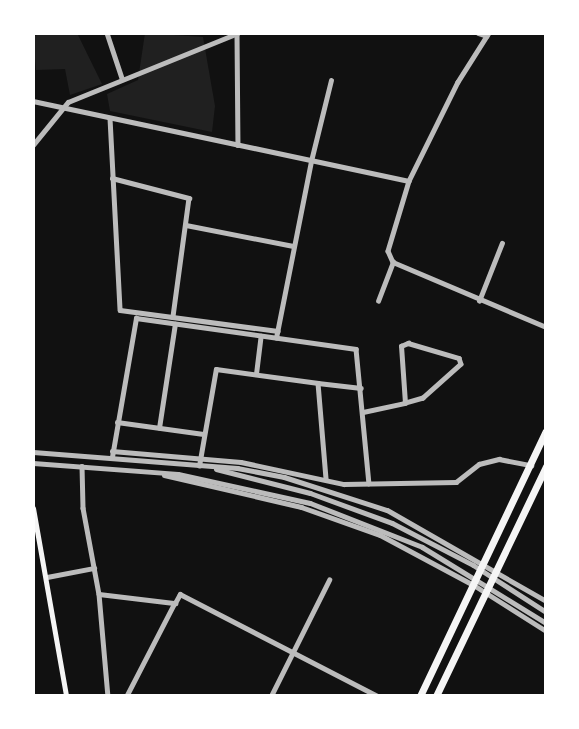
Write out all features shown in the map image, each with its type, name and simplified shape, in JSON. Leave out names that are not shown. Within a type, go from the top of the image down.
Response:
[{"type":"highway","points":[[420,696],[486,563],[546,431]]},
{"type":"highway","points":[[436,696],[499,570],[546,466]]},
{"type":"main road","points":[[33,508],[66,696]]},
{"type":"street","points":[[107,33],[122,79]]},
{"type":"street","points":[[478,33],[488,35],[409,181],[388,251],[393,262],[479,301],[546,327]]},
{"type":"street","points":[[33,145],[61,108],[122,79],[237,34],[238,145]]},
{"type":"street","points":[[276,338],[311,161],[331,80]]},
{"type":"street","points":[[33,101],[409,181]]},
{"type":"street","points":[[110,118],[117,306],[120,310],[278,331]]},
{"type":"street","points":[[112,178],[189,198],[173,317]]},
{"type":"street","points":[[186,225],[293,246]]},
{"type":"street","points":[[479,301],[502,243]]},
{"type":"street","points":[[379,300],[393,262]]},
{"type":"street","points":[[112,454],[132,320],[175,324],[356,349],[369,484]]},
{"type":"street","points":[[159,428],[175,324]]},
{"type":"street","points":[[256,374],[261,336]]},
{"type":"street","points":[[363,412],[405,403],[423,398],[461,364],[459,358],[408,343],[401,346],[405,403]]},
{"type":"street","points":[[199,462],[213,371],[361,388]]},
{"type":"street","points":[[318,383],[326,479]]},
{"type":"street","points":[[117,422],[203,434]]},
{"type":"street","points":[[33,452],[112,454],[199,462],[326,479],[344,484],[456,482],[478,464],[499,459],[532,466]]},
{"type":"street","points":[[199,462],[310,493],[392,523],[473,565],[546,612]]},
{"type":"street","points":[[199,462],[284,477],[387,510],[499,570],[546,601]]},
{"type":"street","points":[[33,463],[151,471],[254,488],[389,531],[469,572],[546,623]]},
{"type":"street","points":[[82,466],[83,508],[99,594],[108,696]]},
{"type":"street","points":[[151,471],[340,520],[380,535],[488,593],[546,631]]},
{"type":"street","points":[[47,577],[94,568]]},
{"type":"street","points":[[271,696],[329,580]]},
{"type":"street","points":[[99,594],[175,603]]},
{"type":"street","points":[[127,696],[180,594],[378,696]]},
{"type":"shaded area","points":[[46,33],[77,33],[102,84],[70,95],[65,69],[36,70],[33,36]]},
{"type":"shaded area","points":[[145,33],[203,37],[215,106],[212,132],[110,111],[107,94],[138,80]]}]
